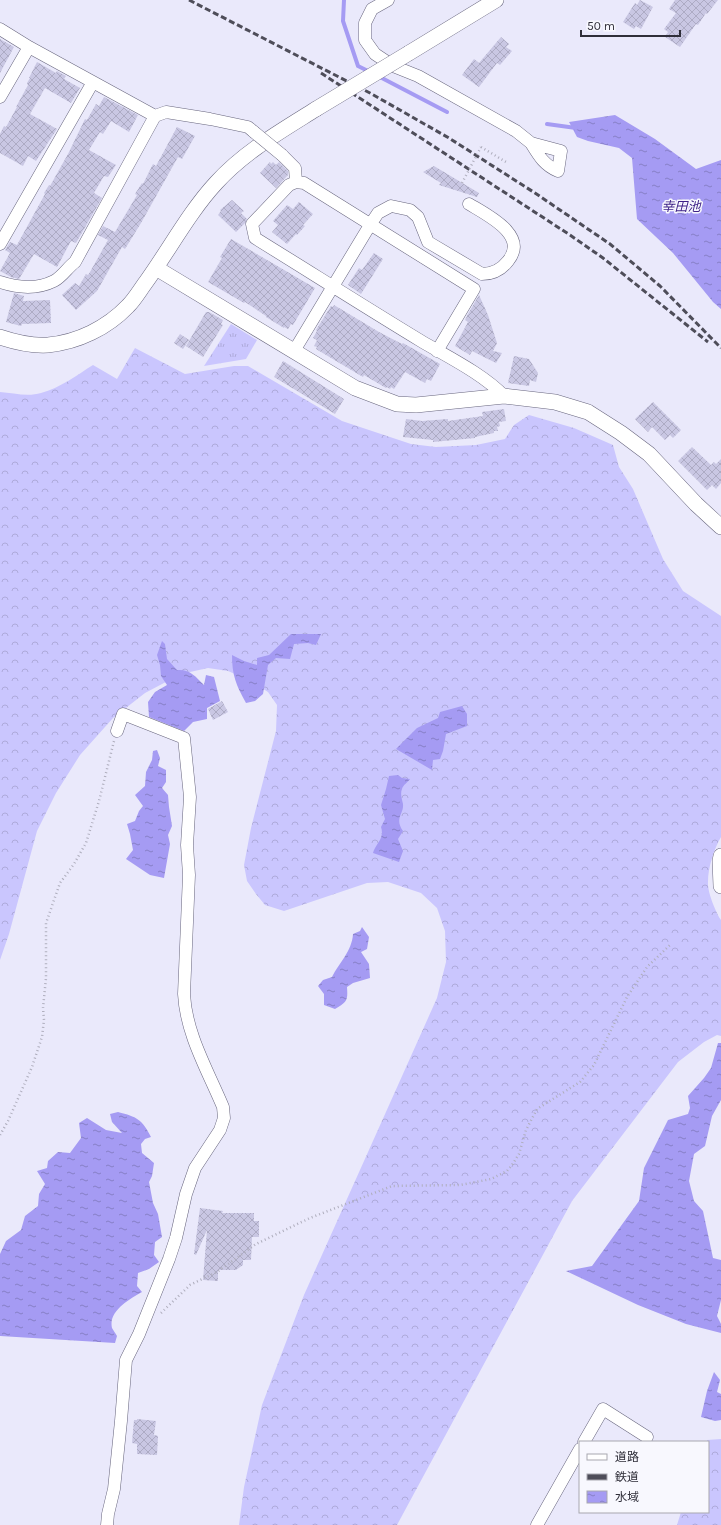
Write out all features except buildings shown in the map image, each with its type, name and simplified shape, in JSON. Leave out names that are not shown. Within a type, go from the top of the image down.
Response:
[{"type":"street","points":[[388,0],[372,9],[365,24],[365,40],[375,54],[393,66],[418,76],[516,131],[531,143]]},
{"type":"street","points":[[0,337],[22,344],[47,345],[80,338],[106,325],[129,306],[215,183],[239,160],[270,138],[316,109],[496,0]]},
{"type":"street","points":[[0,29],[29,47],[155,116]]},
{"type":"street","points":[[0,97],[29,47]]},
{"type":"street","points":[[0,244],[92,82]]},
{"type":"street","points":[[0,282],[15,287],[34,288],[55,280],[75,262],[155,116],[166,112],[248,127],[282,155],[295,168],[296,182]]},
{"type":"street","points":[[437,351],[474,289],[304,183],[296,182],[290,185],[252,224],[255,238],[332,286],[437,351],[494,386],[504,396]]},
{"type":"street","points":[[294,351],[332,286],[378,213],[391,206],[410,210],[418,217],[428,242],[482,274],[491,274],[502,268],[510,260],[513,250],[513,238],[506,228],[469,204]]},
{"type":"street","points":[[156,268],[355,388],[397,404],[416,405],[504,396],[555,402],[588,412],[621,433],[649,454],[696,504],[721,527]]},
{"type":"street","points":[[107,1525],[114,1489],[126,1360],[139,1334],[169,1259],[176,1238],[186,1194],[195,1168],[220,1130],[224,1118],[223,1107],[193,1038],[185,1009],[184,994],[189,875],[187,845],[190,797],[184,738],[123,714],[117,730]]},
{"type":"street","points":[[721,856],[721,886]]},
{"type":"street","points":[[585,1441],[603,1409],[647,1437]]},
{"type":"street","points":[[537,1525],[579,1451]]},
{"type":"path","points":[[462,183],[482,147],[506,162]]},
{"type":"path","points":[[0,1136],[32,1067],[42,1037],[46,978],[46,923],[60,883],[74,864],[86,843],[117,730]]},
{"type":"path","points":[[156,1318],[190,1284],[216,1272],[256,1244],[310,1218],[392,1186],[460,1185],[491,1179],[506,1171],[519,1154],[526,1130],[537,1109],[580,1082],[594,1065],[627,997],[647,967],[670,945]]},
{"type":"green space","points":[[231,324],[257,340],[246,359],[204,366]]},
{"type":"green space","points":[[135,348],[185,374],[234,366],[248,366],[342,421],[411,444],[436,447],[476,445],[505,439],[514,425],[529,415],[574,428],[613,445],[619,467],[633,489],[663,559],[683,591],[721,616],[721,837],[712,858],[709,870],[708,886],[712,902],[721,920],[721,1036],[717,1035],[704,1042],[678,1062],[572,1201],[397,1525],[239,1525],[244,1487],[262,1405],[304,1295],[437,998],[446,962],[445,931],[437,908],[421,893],[388,882],[367,883],[284,911],[265,905],[247,881],[244,865],[251,828],[276,731],[277,705],[268,692],[251,681],[228,671],[208,668],[181,674],[145,693],[113,718],[80,755],[56,793],[37,831],[9,934],[0,960],[0,392],[26,395],[48,391],[62,385],[93,365],[117,379]]},
{"type":"green space","points":[[721,1439],[721,1525],[677,1525],[681,1513],[709,1513],[709,1441],[707,1440]]},
{"type":"water","name":"幸田池","points":[[615,115],[655,139],[696,169],[721,160],[721,309],[713,302],[673,253],[637,219],[632,158],[619,148],[577,137],[569,122]]},
{"type":"water","points":[[291,634],[321,634],[316,645],[308,643],[294,644],[290,659],[276,658],[268,665],[263,694],[255,701],[246,703],[235,680],[232,655],[257,665],[257,658],[269,655]]},
{"type":"water","points":[[162,641],[165,644],[167,659],[177,670],[189,672],[204,685],[206,675],[214,677],[220,701],[207,708],[207,719],[193,722],[184,731],[149,717],[148,702],[155,692],[167,685],[161,676],[157,655]]},
{"type":"water","points":[[462,706],[467,714],[467,726],[446,734],[440,759],[433,760],[432,770],[396,749],[417,728],[438,718],[440,712]]},
{"type":"water","points":[[157,750],[160,758],[158,766],[166,770],[166,782],[162,788],[168,795],[172,826],[168,835],[170,844],[164,878],[150,875],[126,859],[133,850],[127,824],[135,821],[143,806],[135,795],[145,786],[146,772],[152,760],[153,751]]},
{"type":"water","points":[[398,775],[402,778],[410,779],[403,786],[401,793],[403,807],[399,823],[403,831],[398,839],[403,851],[399,862],[373,853],[382,835],[381,827],[385,819],[381,805],[389,776]]},
{"type":"water","points":[[362,927],[369,937],[367,949],[361,952],[369,964],[370,978],[353,983],[347,987],[347,998],[342,1005],[335,1009],[324,1005],[324,994],[318,986],[323,980],[332,977],[348,951],[353,934],[360,931]]},
{"type":"water","points":[[718,1043],[721,1043],[721,1100],[712,1116],[705,1146],[694,1154],[689,1181],[694,1201],[703,1211],[713,1258],[721,1260],[721,1300],[717,1316],[721,1324],[721,1333],[686,1324],[638,1305],[566,1271],[592,1266],[639,1201],[644,1168],[668,1120],[688,1114],[690,1108],[688,1096],[711,1068]]},
{"type":"water","points":[[118,1112],[130,1115],[142,1122],[151,1137],[145,1139],[141,1144],[142,1153],[154,1163],[152,1176],[149,1182],[153,1203],[158,1214],[162,1237],[155,1242],[154,1255],[159,1262],[149,1269],[138,1273],[137,1286],[142,1292],[121,1306],[113,1316],[112,1328],[117,1336],[115,1343],[0,1336],[0,1254],[6,1241],[21,1230],[25,1216],[38,1206],[39,1194],[45,1184],[37,1171],[47,1168],[48,1161],[58,1152],[70,1153],[81,1138],[79,1123],[87,1118],[106,1130],[122,1133],[112,1122],[110,1114]]},
{"type":"water","points":[[714,1372],[720,1380],[717,1392],[721,1394],[721,1420],[715,1421],[701,1417],[707,1391]]},
{"type":"waterway","points":[[344,0],[343,21],[358,66],[370,72]]},
{"type":"waterway","points":[[378,76],[447,112]]},
{"type":"waterway","points":[[547,124],[576,128]]},
{"type":"railway","points":[[189,0],[370,93],[449,138],[535,193],[610,244],[660,286],[721,348]]},
{"type":"railway","points":[[321,73],[570,235],[603,258],[708,342]]}]
